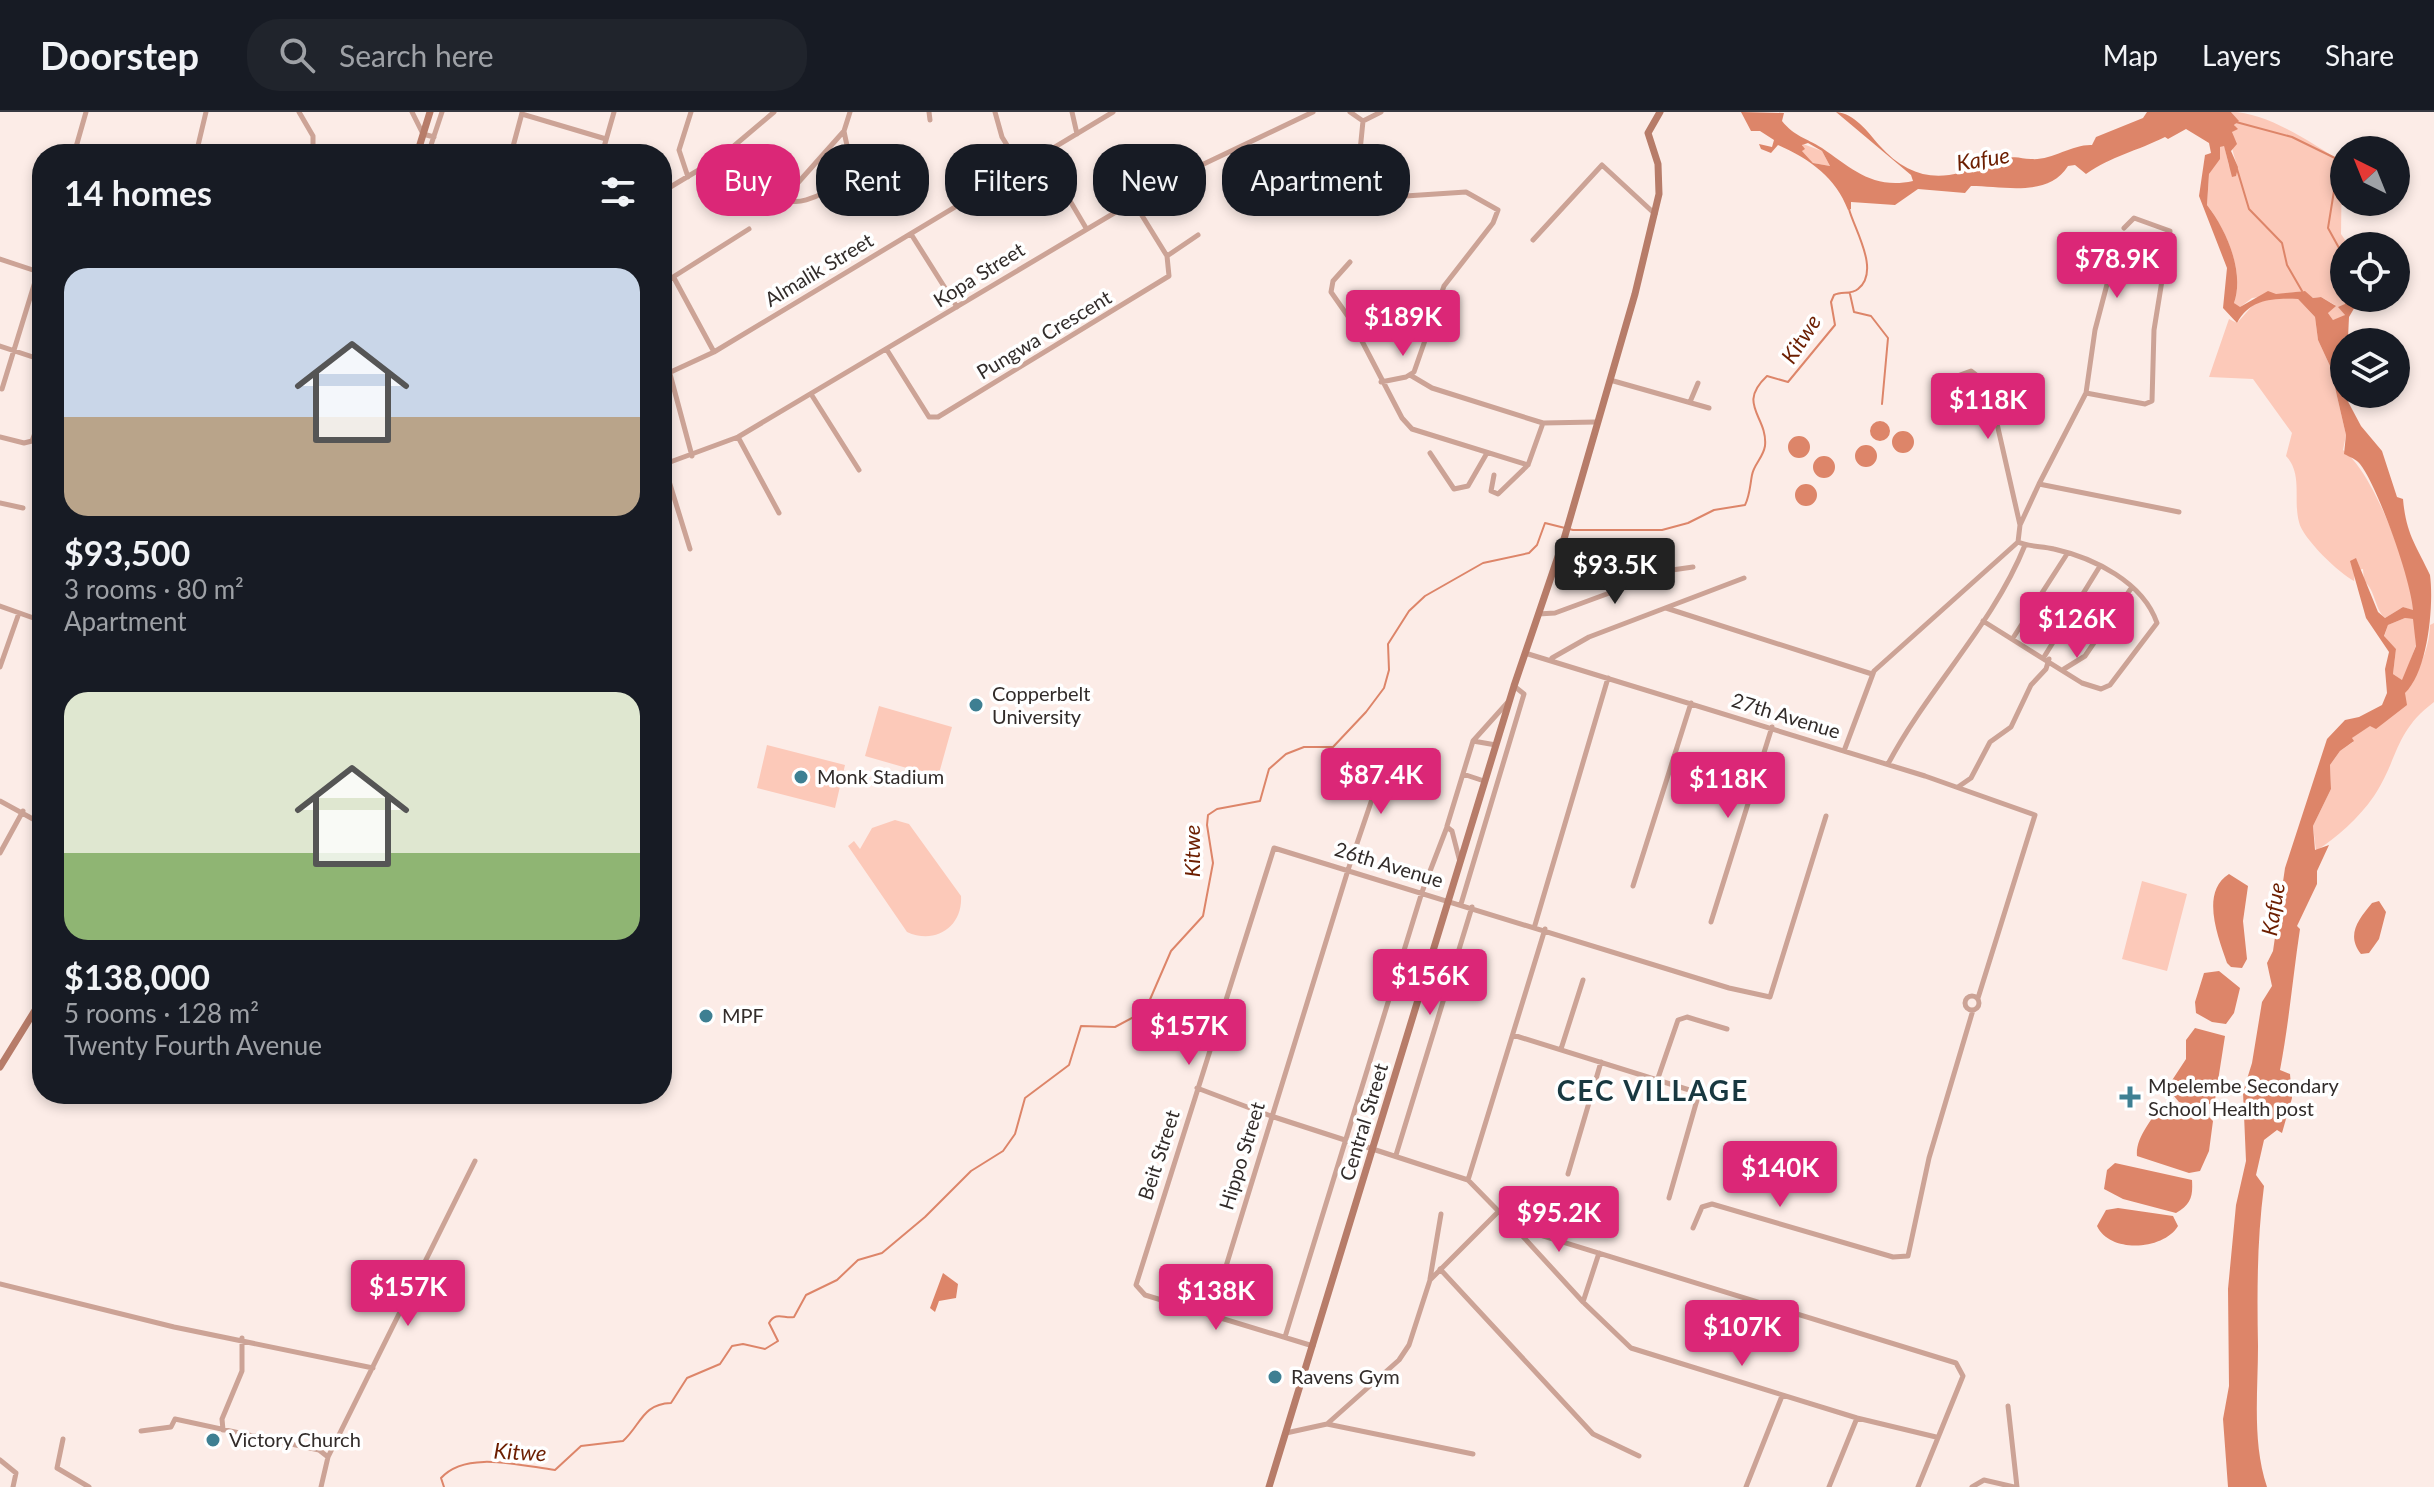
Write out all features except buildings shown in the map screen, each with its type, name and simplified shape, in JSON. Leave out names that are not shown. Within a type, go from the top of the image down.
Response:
[{"type":"street","points":[[77,144],[86,112]]},
{"type":"street","points":[[196,144],[206,112]]},
{"type":"street","points":[[299,112],[313,136],[313,144]]},
{"type":"street","points":[[412,112],[423,134],[434,137]]},
{"type":"street","points":[[420,144],[430,112]]},
{"type":"street","points":[[432,144],[442,112]]},
{"type":"street","points":[[605,144],[614,112]]},
{"type":"street","points":[[688,177],[679,150],[691,112]]},
{"type":"street","points":[[672,186],[747,138],[774,112]]},
{"type":"street","points":[[844,131],[850,170],[846,179],[807,202],[792,201],[788,194],[844,131],[850,112]]},
{"type":"street","points":[[929,112],[930,120]]},
{"type":"street","points":[[995,112],[1006,144]]},
{"type":"street","points":[[1072,112],[1077,134]]},
{"type":"street","name":"Almalik Street","points":[[1061,144],[1113,112]]},
{"type":"street","name":"Kopa Street","points":[[1206,163],[1246,147],[1313,112]]},
{"type":"street","points":[[1350,112],[1363,121]]},
{"type":"street","points":[[1363,121],[1381,112]]},
{"type":"street","name":"Central Street","points":[[1269,1487],[1514,686],[1564,539],[1657,215],[1660,180],[1648,133],[1660,112]]},
{"type":"street","points":[[514,144],[522,113],[606,139]]},
{"type":"street","points":[[1363,121],[1357,181],[1364,195],[1369,198],[1466,192],[1498,210],[1493,223],[1449,276],[1410,375]]},
{"type":"street","points":[[1533,240],[1602,165],[1657,215]]},
{"type":"street","points":[[1077,213],[1086,228]]},
{"type":"street","name":"Almalik Street","points":[[672,373],[714,352],[945,214]]},
{"type":"street","name":"Kopa Street","points":[[672,462],[738,437],[1107,216]]},
{"type":"street","points":[[1142,216],[1167,256],[1198,235]]},
{"type":"street","points":[[2086,393],[2145,404],[2152,401],[2154,330],[2170,231],[2134,218],[2124,228]]},
{"type":"street","points":[[714,352],[674,278],[749,229]]},
{"type":"street","points":[[911,234],[957,307]]},
{"type":"street","name":"Pungwa Crescent","points":[[887,350],[929,417],[938,417],[1164,280],[1170,270],[1167,256]]},
{"type":"street","points":[[1844,751],[1872,674],[2018,542],[2020,525],[2086,393],[2095,330],[2110,273],[2063,258]]},
{"type":"street","points":[[0,259],[32,269]]},
{"type":"street","points":[[1350,262],[1330,286],[1352,322],[1381,382],[1412,429],[1528,465]]},
{"type":"street","points":[[2,389],[32,296]]},
{"type":"street","points":[[1352,322],[1384,309],[1395,312],[1425,335]]},
{"type":"street","points":[[0,346],[32,357]]},
{"type":"street","points":[[1935,384],[1971,371],[1988,384],[2020,525]]},
{"type":"street","points":[[1381,382],[1410,375],[1432,388],[1543,423],[1596,422]]},
{"type":"street","points":[[1609,379],[1709,408]]},
{"type":"street","points":[[672,381],[692,456]]},
{"type":"street","points":[[1690,402],[1698,383]]},
{"type":"street","points":[[811,394],[859,470]]},
{"type":"street","points":[[1494,475],[1491,491],[1498,494],[1528,465],[1543,423]]},
{"type":"street","points":[[0,437],[24,443],[32,441]]},
{"type":"street","points":[[738,437],[779,513]]},
{"type":"street","points":[[1430,453],[1449,487],[1454,489],[1468,486],[1487,453]]},
{"type":"street","points":[[2039,484],[2179,512]]},
{"type":"street","points":[[672,493],[690,549]]},
{"type":"street","points":[[0,503],[23,508]]},
{"type":"street","points":[[1983,621],[2093,688],[2110,685],[2157,623],[2132,587],[2100,565],[2018,542]]},
{"type":"street","points":[[1888,764],[1913,720],[1983,621],[2025,545]]},
{"type":"street","points":[[2013,638],[2067,554]]},
{"type":"street","points":[[1958,788],[1971,778],[1990,742],[2011,727],[2031,685],[2100,565]]},
{"type":"street","points":[[1538,614],[1555,613],[1672,570],[1693,567]]},
{"type":"street","points":[[1551,659],[1589,637],[1744,578]]},
{"type":"street","points":[[2064,669],[2085,656],[2132,587]]},
{"type":"street","points":[[0,606],[32,618]]},
{"type":"street","points":[[1666,608],[1872,674]]},
{"type":"street","points":[[0,667],[19,613]]},
{"type":"street","name":"27th Avenue","points":[[1525,653],[1772,727],[2035,815],[1978,998]]},
{"type":"street","points":[[1535,925],[1608,678]]},
{"type":"street","points":[[1461,904],[1524,694],[1514,686]]},
{"type":"street","points":[[1285,1337],[1422,892],[1447,827],[1473,741],[1510,700]]},
{"type":"street","points":[[1633,886],[1691,703]]},
{"type":"street","points":[[1711,922],[1772,727]]},
{"type":"street","points":[[1473,741],[1496,746]]},
{"type":"street","name":"Hippo Street","points":[[1211,1315],[1348,870],[1388,752]]},
{"type":"street","points":[[1463,774],[1485,782]]},
{"type":"street","points":[[0,801],[32,817]]},
{"type":"street","points":[[0,853],[23,811]]},
{"type":"street","name":"26th Avenue","points":[[1274,848],[1535,925],[1729,988],[1770,997],[1826,816]]},
{"type":"street","points":[[1447,827],[1452,831],[1460,863]]},
{"type":"street","name":"Beit Street","points":[[1211,1315],[1145,1295],[1137,1289],[1136,1279],[1274,848]]},
{"type":"street","points":[[1396,1155],[1472,907]]},
{"type":"street","points":[[1468,1180],[1545,929]]},
{"type":"street","points":[[1561,1049],[1583,980]]},
{"type":"street","points":[[1693,1228],[1702,1207],[1712,1204],[1893,1257],[1908,1256],[1929,1158],[1973,1010],[1979,1005],[1978,998],[1971,995],[1965,1000],[1966,1008],[1973,1010]]},
{"type":"street","points":[[0,1067],[32,1015]]},
{"type":"street","points":[[1658,1078],[1678,1020],[1687,1017],[1727,1029]]},
{"type":"street","points":[[1513,1035],[1695,1090],[1699,1097],[1669,1198]]},
{"type":"street","points":[[1568,1174],[1601,1062]]},
{"type":"street","points":[[1197,1088],[1271,1116],[1468,1180],[1628,1347],[1857,1418],[1936,1437]]},
{"type":"street","points":[[321,1487],[328,1457],[475,1161]]},
{"type":"street","points":[[1430,1280],[1499,1211]]},
{"type":"street","points":[[1327,1424],[1404,1354],[1430,1280],[1441,1214]]},
{"type":"street","points":[[1514,1227],[1956,1363],[1963,1376],[1918,1487]]},
{"type":"street","points":[[1583,1302],[1599,1253]]},
{"type":"street","points":[[1440,1269],[1593,1434],[1639,1456]]},
{"type":"street","points":[[0,1284],[174,1327],[242,1338],[373,1368]]},
{"type":"street","points":[[1211,1315],[1313,1346]]},
{"type":"street","points":[[223,1430],[222,1419],[242,1371],[242,1338]]},
{"type":"street","points":[[1746,1487],[1782,1396]]},
{"type":"street","points":[[1972,1487],[1984,1480],[2015,1487],[2008,1406]]},
{"type":"street","points":[[1829,1487],[1857,1418]]},
{"type":"street","points":[[141,1431],[171,1427],[175,1419],[319,1450],[328,1457]]},
{"type":"street","points":[[1285,1433],[1327,1424],[1473,1454]]},
{"type":"street","points":[[63,1439],[57,1468],[89,1487]]},
{"type":"street","points":[[0,1460],[16,1473],[13,1487]]},
{"type":"shaded area","points":[[1741,112],[1784,113],[1782,121],[1791,130],[1853,170],[1874,180],[1899,183],[1913,181],[1911,175],[1836,112],[1855,119],[1903,166],[1915,172],[1941,176],[1969,170],[1983,163],[1996,167],[2010,158],[2038,159],[2092,145],[2096,137],[2143,118],[2147,112],[2231,112],[2239,121],[2234,125],[2238,129],[2232,132],[2237,144],[2231,151],[2238,167],[2236,176],[2232,177],[2224,146],[2220,147],[2220,159],[2209,174],[2207,205],[2232,251],[2237,278],[2234,303],[2240,307],[2268,291],[2276,294],[2305,291],[2313,298],[2321,297],[2330,302],[2328,313],[2333,320],[2345,315],[2342,312],[2352,312],[2348,328],[2330,328],[2330,366],[2318,340],[2315,317],[2298,299],[2279,299],[2255,305],[2237,323],[2223,308],[2227,268],[2199,196],[2205,155],[2211,153],[2209,143],[2186,129],[2168,139],[2165,137],[2115,158],[2086,174],[2075,165],[2068,166],[2049,183],[2037,186],[1971,186],[1965,193],[1918,189],[1895,205],[1851,202],[1851,209],[1848,210],[1829,179],[1801,157],[1778,145],[1771,153],[1761,149],[1759,144],[1772,147],[1774,140],[1760,131],[1751,131]],"holes":[[[1808,143],[1822,151],[1830,166],[1813,163],[1802,151],[1805,149],[1802,145]]]},
{"type":"shaded area","points":[[2231,112],[2245,113],[2274,123],[2330,155],[2330,216],[2341,216],[2341,232],[2330,232],[2330,302],[2321,297],[2313,298],[2304,291],[2252,298],[2239,308],[2234,303],[2237,278],[2232,252],[2221,226],[2207,205],[2209,174],[2220,147],[2224,145],[2229,166],[2238,167],[2232,137],[2238,120]]},
{"type":"shaded area","points":[[1803,144],[1822,151],[1830,166],[1813,163],[1802,151]]},
{"type":"shaded area","points":[[2274,298],[2298,299],[2315,317],[2318,340],[2330,366],[2330,408],[2340,408],[2346,435],[2343,450],[2367,480],[2389,524],[2406,572],[2414,611],[2403,607],[2385,618],[2364,581],[2363,569],[2355,570],[2354,581],[2314,546],[2302,529],[2297,514],[2296,479],[2286,456],[2292,433],[2253,379],[2209,377],[2229,319],[2237,323],[2254,304]]},
{"type":"shaded area","points":[[2343,312],[2345,315],[2333,320],[2328,313]]},
{"type":"shaded area","points":[[2340,408],[2351,408],[2361,426],[2382,451],[2397,497],[2403,499],[2409,531],[2430,575],[2430,620],[2419,670],[2405,693],[2407,705],[2376,729],[2370,726],[2352,738],[2354,741],[2340,751],[2330,765],[2331,789],[2313,826],[2315,850],[2329,845],[2317,871],[2317,884],[2297,926],[2300,929],[2280,1070],[2290,1074],[2292,1098],[2282,1133],[2277,1130],[2264,1140],[2256,1175],[2264,1186],[2258,1266],[2257,1417],[2259,1453],[2267,1487],[2228,1487],[2223,1419],[2229,1386],[2228,1289],[2236,1205],[2246,1161],[2243,1092],[2252,1063],[2262,1002],[2272,986],[2267,963],[2273,951],[2285,868],[2327,739],[2345,720],[2359,717],[2382,705],[2387,693],[2385,669],[2389,652],[2366,618],[2350,561],[2356,558],[2378,612],[2385,618],[2403,607],[2413,610],[2400,557],[2376,492],[2360,464],[2344,454],[2346,435]],"holes":[[[2405,618],[2413,619],[2416,646],[2402,680],[2393,674],[2396,649],[2384,636],[2388,625]]]},
{"type":"shaded area","points":[[1880,421],[1887,424],[1890,431],[1887,438],[1880,441],[1873,438],[1870,431],[1873,424]]},
{"type":"shaded area","points":[[1903,431],[1911,434],[1914,442],[1911,450],[1903,453],[1895,450],[1892,442],[1895,434]]},
{"type":"shaded area","points":[[1799,436],[1807,439],[1810,447],[1807,455],[1799,458],[1791,455],[1788,447],[1791,439]]},
{"type":"shaded area","points":[[1866,445],[1874,448],[1877,456],[1874,464],[1866,467],[1858,464],[1855,456],[1858,448]]},
{"type":"shaded area","points":[[1824,456],[1832,459],[1835,467],[1832,475],[1824,478],[1816,475],[1813,467],[1816,459]]},
{"type":"shaded area","points":[[1806,484],[1814,487],[1817,495],[1814,503],[1806,506],[1798,503],[1795,495],[1798,487]]},
{"type":"shaded area","points":[[2405,618],[2414,619],[2416,645],[2403,681],[2393,674],[2396,649],[2384,637],[2388,625]]},
{"type":"shaded area","points":[[2434,623],[2434,702],[2411,724],[2368,804],[2347,827],[2316,851],[2313,826],[2331,789],[2330,765],[2340,751],[2353,742],[2352,738],[2384,713],[2404,692],[2419,667],[2430,625]]},
{"type":"shaded area","points":[[879,706],[952,727],[938,777],[865,756]]},
{"type":"shaded area","name":"Monk Stadium","points":[[767,745],[845,765],[835,808],[757,788]]},
{"type":"shaded area","points":[[895,820],[909,824],[961,896],[957,917],[937,934],[928,936],[907,932],[848,846],[854,841],[860,849],[872,828]]},
{"type":"shaded area","points":[[2229,874],[2248,886],[2243,921],[2247,959],[2242,968],[2231,967],[2227,963],[2214,916],[2215,892]]},
{"type":"shaded area","points":[[2142,881],[2187,894],[2167,971],[2122,959]]},
{"type":"shaded area","points":[[2379,901],[2386,912],[2379,939],[2369,953],[2361,954],[2354,940],[2356,928],[2372,903]]},
{"type":"shaded area","points":[[2219,971],[2240,988],[2234,1013],[2226,1024],[2212,1022],[2196,1013],[2195,1002],[2204,973]]},
{"type":"shaded area","points":[[2195,1028],[2225,1036],[2215,1100],[2204,1108],[2179,1102],[2167,1088],[2186,1059],[2186,1040]]},
{"type":"shaded area","points":[[2163,1103],[2207,1115],[2213,1121],[2209,1151],[2200,1171],[2189,1173],[2137,1156],[2142,1135]]},
{"type":"shaded area","points":[[2115,1163],[2192,1180],[2190,1200],[2176,1213],[2123,1199],[2104,1189],[2107,1170]]},
{"type":"shaded area","points":[[2118,1208],[2173,1216],[2178,1226],[2171,1234],[2150,1244],[2125,1245],[2104,1235],[2097,1226],[2106,1210]]},
{"type":"shaded area","points":[[943,1273],[958,1284],[956,1298],[939,1301],[935,1312],[930,1308]]},
{"type":"waterway","points":[[2236,122],[2292,137],[2339,160],[2328,228],[2330,232]]},
{"type":"waterway","points":[[2237,169],[2249,209],[2282,243],[2287,265],[2302,291]]},
{"type":"waterway","name":"Kitwe","points":[[444,1487],[441,1478],[465,1464],[511,1463],[555,1470],[581,1446],[623,1441],[648,1411],[671,1403],[687,1378],[720,1364],[732,1346],[743,1344],[765,1349],[778,1341],[769,1323],[772,1319],[777,1316],[794,1317],[806,1295],[837,1280],[858,1260],[882,1253],[925,1217],[971,1171],[1003,1151],[1015,1134],[1025,1098],[1069,1065],[1081,1026],[1115,1027],[1145,1011],[1171,951],[1203,916],[1213,863],[1208,815],[1217,809],[1260,801],[1269,769],[1286,754],[1304,747],[1333,747],[1384,688],[1389,670],[1388,644],[1409,611],[1425,596],[1483,563],[1529,553],[1537,545],[1545,523],[1573,530],[1662,530],[1688,523],[1714,510],[1745,505],[1753,471],[1765,446],[1765,436],[1754,403],[1758,386],[1767,376],[1788,382],[1835,325],[1831,302],[1834,295],[1855,291],[1864,281],[1867,261],[1849,209]]},
{"type":"waterway","points":[[1850,294],[1854,312],[1871,316],[1888,338],[1882,404]]},
{"type":"place","name":"Copperbelt University","points":[[976,705]]},
{"type":"place","name":"Monk Stadium","points":[[801,777]]},
{"type":"place","name":"MPF","points":[[706,1016]]},
{"type":"place","name":"Mpelembe Secondary School Health post","points":[[2130,1097]]},
{"type":"place","name":"Ravens Gym","points":[[1275,1377]]},
{"type":"place","name":"Victory Church","points":[[213,1440]]},
{"type":"district","name":"CEC VILLAGE","points":[[1653,1091]]},
{"type":"water label","name":"Kafue","points":[[1983,159]]},
{"type":"water label","name":"Kafue","points":[[2273,909]]}]
